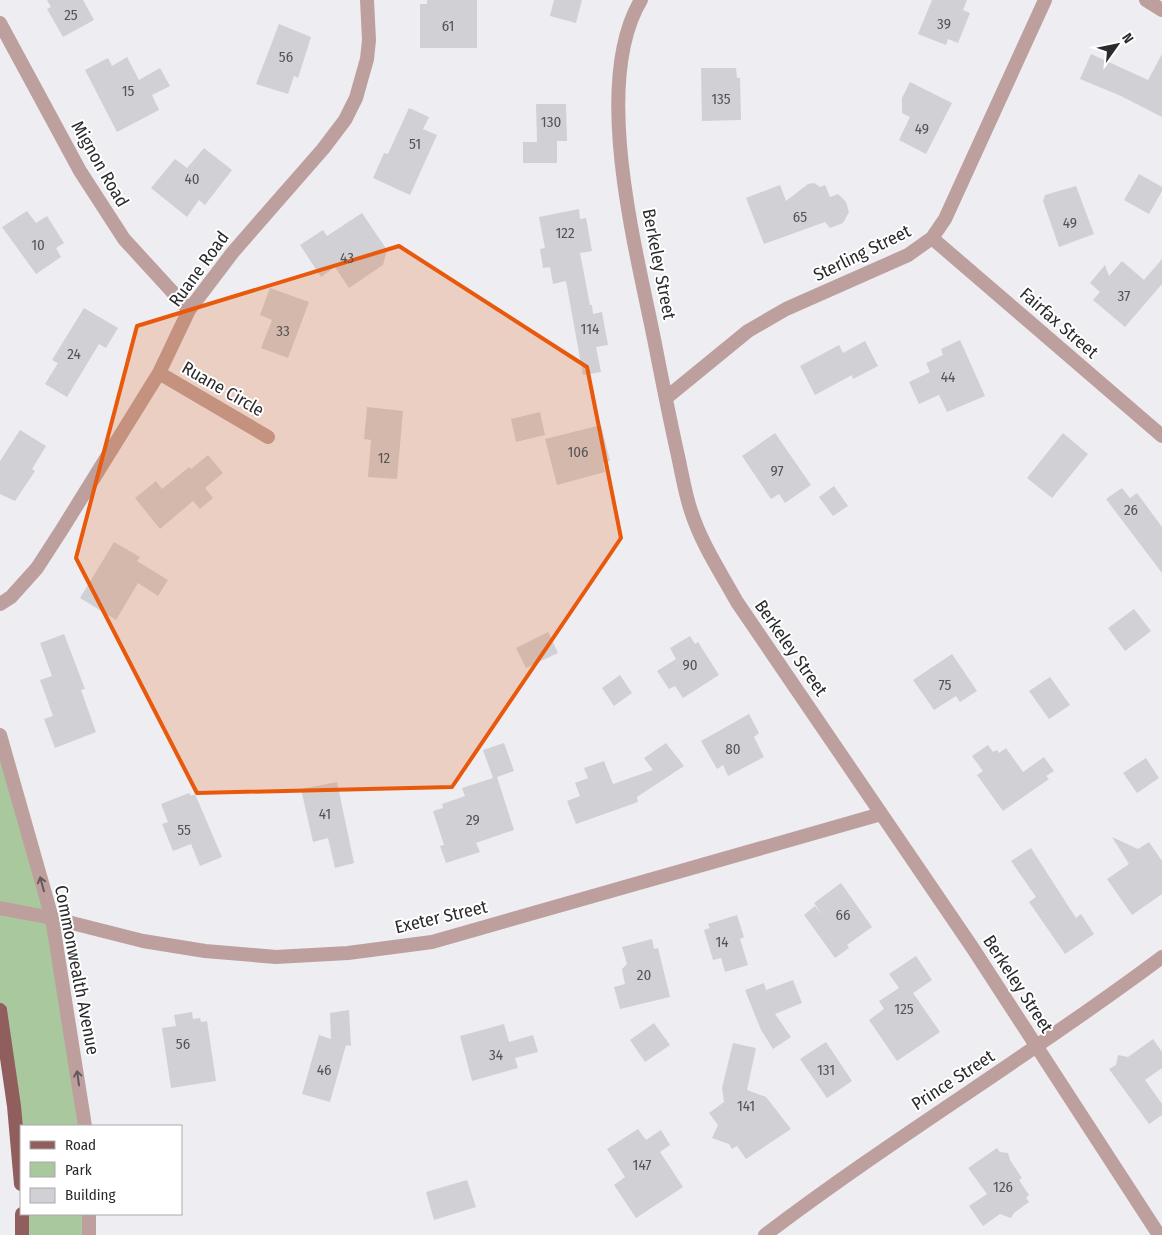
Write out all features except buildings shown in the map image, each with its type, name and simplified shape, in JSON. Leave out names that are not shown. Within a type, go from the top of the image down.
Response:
[{"type":"main road","points":[[0,1010],[14,1106],[20,1173]]},
{"type":"main road","points":[[22,1215],[22,1235]]},
{"type":"street","name":"Ruane Road","points":[[0,604],[11,597],[37,568],[159,374],[189,310],[233,252],[323,149],[345,120],[356,98],[367,59],[369,40],[367,0]]},
{"type":"street","name":"Berkeley Street","points":[[641,0],[630,27],[620,62],[618,132],[632,222],[690,511],[708,555],[737,602],[881,814],[1159,1235]]},
{"type":"street","name":"Sterling Street","points":[[666,398],[724,349],[763,322],[786,309],[908,255],[932,238],[945,219],[1045,0]]},
{"type":"street","points":[[1146,0],[1162,10]]},
{"type":"street","name":"Mignon Road","points":[[0,23],[80,172],[124,239],[189,310]]},
{"type":"street","name":"Fairfax Street","points":[[932,238],[1162,436]]},
{"type":"street","name":"Ruane Circle","points":[[159,374],[268,437]]},
{"type":"street","name":"Commonwealth Avenue","points":[[0,735],[52,918],[85,1125]]},
{"type":"street","name":"Exeter Street","points":[[0,908],[52,918],[143,941],[205,951],[276,958],[348,953],[432,942],[881,814]]},
{"type":"street","name":"Prince Street","points":[[765,1235],[845,1175],[1036,1047],[1162,957]]},
{"type":"street","points":[[88,1215],[89,1235]]},
{"type":"highlighted area","points":[[399,246],[587,367],[621,538],[452,787],[197,793],[76,558],[137,326]]},
{"type":"green space","points":[[0,735],[52,918],[85,1125],[21,1125],[0,1010]]},
{"type":"green space","points":[[22,1215],[89,1215],[89,1235],[22,1235]]}]
